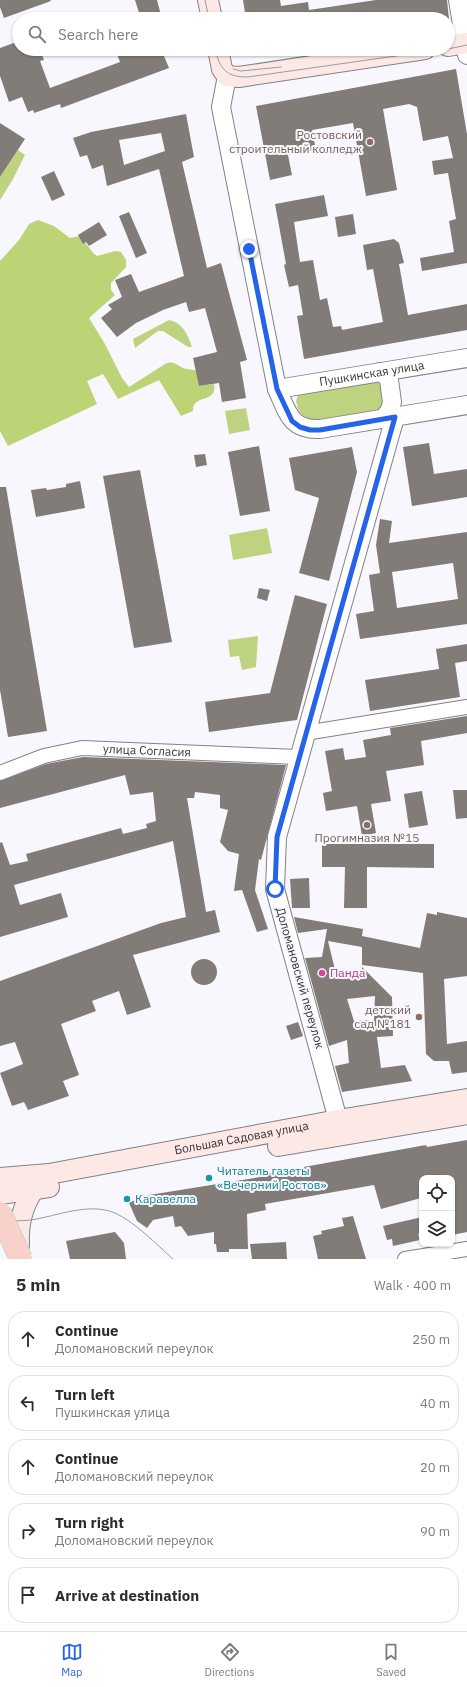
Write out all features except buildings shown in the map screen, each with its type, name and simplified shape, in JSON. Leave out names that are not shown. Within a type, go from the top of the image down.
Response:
[{"type":"main road","points":[[208,0],[211,12]]},
{"type":"main road","points":[[219,56],[222,69],[227,76],[241,77],[376,56]]},
{"type":"main road","name":"Большая Садовая улица","points":[[8,1178],[49,1174],[338,1120],[467,1099]]},
{"type":"main road","name":"Большая Садовая улица","points":[[0,1194],[339,1134],[467,1114]]},
{"type":"main road","points":[[20,1252],[18,1228],[23,1210],[34,1189]]},
{"type":"main road","points":[[0,1213],[20,1252]]},
{"type":"main road","points":[[0,1225],[20,1252],[33,1259]]},
{"type":"street","points":[[458,0],[462,47]]},
{"type":"street","points":[[227,76],[221,107],[285,388],[286,410],[292,421],[300,427],[310,430],[320,430],[467,405]]},
{"type":"street","name":"Пушкинская улица","points":[[285,388],[467,358]]},
{"type":"street","name":"Доломановский переулок","points":[[338,1120],[275,889],[277,837],[389,418],[392,402],[389,380],[386,375],[380,372]]},
{"type":"street","points":[[305,733],[467,707]]},
{"type":"street","name":"улица Согласия","points":[[0,773],[44,756],[82,748],[298,757]]},
{"type":"street","points":[[405,1259],[467,1249]]},
{"type":"green space","points":[[18,150],[25,155],[0,200],[0,177]]},
{"type":"green space","points":[[38,220],[54,226],[70,238],[80,236],[97,256],[115,251],[121,252],[126,260],[126,267],[111,283],[111,290],[115,295],[89,318],[105,344],[122,378],[129,387],[165,364],[175,363],[185,369],[197,371],[199,386],[214,384],[214,390],[209,397],[196,402],[193,411],[181,416],[159,380],[118,399],[103,374],[87,381],[97,404],[8,446],[0,431],[0,261],[19,240],[29,224]]},
{"type":"green space","points":[[169,320],[178,324],[184,330],[192,347],[188,347],[163,331],[158,331],[135,348],[133,339]]},
{"type":"green space","points":[[381,375],[387,410],[314,421],[302,415],[298,409],[296,401],[299,392]]},
{"type":"green space","points":[[246,408],[250,430],[229,434],[225,411]]},
{"type":"green space","points":[[267,528],[272,553],[233,560],[229,535]]},
{"type":"green space","points":[[258,636],[256,667],[242,670],[239,656],[230,657],[228,640]]},
{"type":"tram line","points":[[205,0],[208,12]]},
{"type":"tram line","points":[[455,48],[467,45]]},
{"type":"tram line","points":[[217,56],[219,62],[226,71],[230,74],[241,77],[396,56]]},
{"type":"tram line","points":[[233,69],[241,71],[281,67]]},
{"type":"tram line","points":[[0,1221],[31,1220],[84,1209],[105,1210],[115,1213],[130,1222],[173,1259]]},
{"type":"place","name":"Ростовский строительный колледж","points":[[370,142]]},
{"type":"place","name":"Прогимназия №15","points":[[367,825]]},
{"type":"place","name":"Панда","points":[[322,973]]},
{"type":"place","name":"детский сад №181","points":[[419,1017]]},
{"type":"place","name":"Читатель газеты «Вечерний Ростов»","points":[[209,1178]]},
{"type":"place","name":"Каравелла","points":[[127,1199]]},
{"type":"route","points":[[249,249],[265,336],[277,389],[292,421],[300,427],[310,430],[320,430],[395,417],[303,739],[277,837],[275,889]]}]
